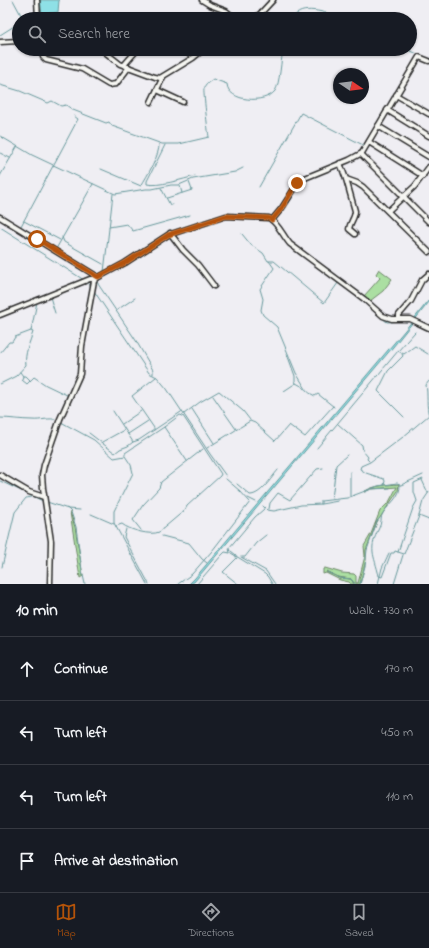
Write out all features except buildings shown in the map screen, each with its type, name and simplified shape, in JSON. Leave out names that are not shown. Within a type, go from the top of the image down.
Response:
[{"type":"street","points":[[37,0],[38,12]]},
{"type":"street","points":[[202,0],[210,6],[227,12]]},
{"type":"street","points":[[262,12],[273,0]]},
{"type":"street","points":[[0,42],[12,41]]},
{"type":"street","points":[[43,56],[46,60],[82,69],[109,85],[116,84],[129,67]]},
{"type":"street","points":[[109,56],[117,62],[155,77],[163,77],[196,56]]},
{"type":"street","points":[[124,65],[132,56]]},
{"type":"street","points":[[272,220],[282,208],[300,180],[361,154],[419,57],[429,61]]},
{"type":"street","points":[[151,102],[163,77]]},
{"type":"street","points":[[157,90],[183,102]]},
{"type":"street","points":[[396,95],[429,114]]},
{"type":"street","points":[[387,110],[429,136]]},
{"type":"street","points":[[378,126],[429,157]]},
{"type":"street","points":[[369,142],[423,176]]},
{"type":"street","points":[[361,154],[429,222]]},
{"type":"street","points":[[340,164],[355,211],[355,216],[349,229],[355,234]]},
{"type":"street","points":[[388,211],[415,186],[429,167]]},
{"type":"street","points":[[346,179],[363,187],[429,252]]},
{"type":"street","points":[[0,216],[97,278]]},
{"type":"street","points":[[0,315],[90,279],[97,278],[125,263],[170,233],[226,216],[269,218],[290,244],[364,299],[383,316],[389,319],[399,318],[413,320],[429,328]]},
{"type":"street","points":[[170,233],[214,286]]},
{"type":"street","points":[[399,318],[399,315],[411,301],[422,280],[427,274],[429,274]]},
{"type":"street","points":[[50,584],[51,541],[42,479],[43,469],[60,419],[80,374],[85,324],[93,285],[97,278]]},
{"type":"street","points":[[0,475],[25,490],[44,497]]},
{"type":"green space","points":[[379,269],[392,279],[383,291],[370,301],[364,296],[380,278],[376,274]]},
{"type":"green space","points":[[399,484],[398,491],[377,522],[366,550],[366,560],[360,584],[355,584],[351,579],[354,584],[340,580],[326,573],[323,574],[323,569],[325,568],[342,573],[354,574],[356,576],[356,583],[358,583],[365,556],[364,546],[371,534],[380,511],[389,502],[397,487],[371,489],[364,492],[368,490],[376,487]]},
{"type":"green space","points":[[70,512],[75,527],[83,576],[80,578]]},
{"type":"water","points":[[40,0],[59,0],[58,12],[42,12]]},
{"type":"water","points":[[429,300],[429,302],[393,347],[194,582],[189,584],[405,330]]},
{"type":"waterway","points":[[13,0],[19,12]]},
{"type":"waterway","points":[[299,12],[307,10],[321,12]]},
{"type":"waterway","points":[[0,35],[12,27]]},
{"type":"waterway","points":[[417,54],[425,57]]},
{"type":"waterway","points":[[0,85],[20,91],[48,103],[52,101],[61,106],[66,105],[73,110],[106,123],[109,122],[112,126],[162,144],[179,144],[209,137],[204,89],[213,79],[227,84],[229,90],[240,98],[263,98],[270,95],[277,88],[282,56]]},
{"type":"waterway","points":[[259,187],[301,113],[363,145]]},
{"type":"waterway","points":[[21,226],[78,119],[74,116]]},
{"type":"waterway","points":[[0,136],[32,155],[115,194],[179,185],[193,179],[235,172],[243,168]]},
{"type":"waterway","points":[[101,169],[141,186],[150,171],[159,149],[159,144]]},
{"type":"waterway","points":[[165,145],[147,181],[147,184],[164,184],[195,176]]},
{"type":"waterway","points":[[0,176],[17,147]]},
{"type":"waterway","points":[[0,153],[10,158]]},
{"type":"waterway","points":[[167,198],[192,190],[189,182]]},
{"type":"waterway","points":[[0,214],[56,249],[93,184]]},
{"type":"waterway","points":[[180,186],[182,193]]},
{"type":"waterway","points":[[161,188],[170,205],[172,205]]},
{"type":"waterway","points":[[104,272],[113,194]]},
{"type":"waterway","points":[[109,227],[127,224],[133,231],[190,215]]},
{"type":"waterway","points":[[24,221],[60,240]]},
{"type":"waterway","points":[[0,227],[84,280]]},
{"type":"waterway","points":[[242,234],[251,245],[263,253],[268,261],[274,261],[324,303],[338,283],[340,283]]},
{"type":"waterway","points":[[62,237],[64,242],[103,264]]},
{"type":"waterway","points":[[269,261],[274,268],[260,289],[263,299],[261,310],[263,315],[277,327],[296,373],[306,389]]},
{"type":"waterway","points":[[98,280],[98,284],[135,339],[153,370],[153,374]]},
{"type":"waterway","points":[[86,282],[91,286]]},
{"type":"waterway","points":[[94,291],[149,373],[157,377],[167,389],[226,476]]},
{"type":"waterway","points":[[50,297],[55,313]]},
{"type":"waterway","points":[[117,310],[135,298]]},
{"type":"waterway","points":[[0,353],[9,342],[12,342],[15,337],[31,331],[37,302]]},
{"type":"waterway","points":[[382,318],[387,322],[406,322]]},
{"type":"waterway","points":[[0,384],[16,376],[26,365],[27,352],[33,332],[31,331]]},
{"type":"waterway","points":[[317,448],[415,332]]},
{"type":"waterway","points":[[398,351],[404,354],[415,346],[428,354]]},
{"type":"waterway","points":[[287,354],[296,383]]},
{"type":"waterway","points":[[402,354],[403,356],[388,371],[378,391],[404,417]]},
{"type":"waterway","points":[[20,372],[23,376],[22,380],[27,384],[34,377],[46,385],[69,396]]},
{"type":"waterway","points":[[23,376],[26,376],[30,380]]},
{"type":"waterway","points":[[154,430],[132,396],[156,377]]},
{"type":"waterway","points":[[384,485],[384,479],[366,473],[360,469],[361,466],[370,462],[429,415],[426,385],[429,381]]},
{"type":"waterway","points":[[284,391],[296,383],[312,395],[315,396],[318,394],[334,407]]},
{"type":"waterway","points":[[184,414],[200,402],[219,391],[243,411],[250,420]]},
{"type":"waterway","points":[[213,396],[236,429]]},
{"type":"waterway","points":[[207,448],[250,421],[255,423],[275,441],[289,425],[305,437],[333,406]]},
{"type":"waterway","points":[[192,409],[214,443]]},
{"type":"waterway","points":[[89,433],[115,453],[133,442],[113,411]]},
{"type":"waterway","points":[[122,424],[141,411]]},
{"type":"waterway","points":[[133,442],[139,440],[181,412]]},
{"type":"waterway","points":[[116,526],[122,524],[140,532],[159,532],[185,510],[187,506],[220,476],[221,474],[187,422],[183,416],[180,415],[164,427],[187,461]]},
{"type":"waterway","points":[[0,418],[58,420]]},
{"type":"waterway","points":[[128,434],[148,421]]},
{"type":"waterway","points":[[61,422],[94,440],[114,458],[125,456],[131,465],[133,473],[114,511],[114,523],[147,584]]},
{"type":"waterway","points":[[338,424],[362,445],[363,451],[368,457],[367,459],[369,461]]},
{"type":"waterway","points":[[125,455],[125,453],[164,427]]},
{"type":"waterway","points":[[102,442],[124,430]]},
{"type":"waterway","points":[[141,530],[133,520],[143,505],[159,488],[161,482],[203,449]]},
{"type":"waterway","points":[[332,499],[336,465],[347,455]]},
{"type":"waterway","points":[[269,509],[270,503],[278,493],[290,500],[317,469],[323,468]]},
{"type":"waterway","points":[[237,484],[250,495],[254,494],[266,486],[278,470]]},
{"type":"waterway","points":[[350,472],[350,496]]},
{"type":"waterway","points":[[401,485],[423,475]]},
{"type":"waterway","points":[[178,584],[192,574],[250,502],[226,479]]},
{"type":"waterway","points":[[398,552],[413,508],[417,501],[414,492],[414,483],[423,479]]},
{"type":"waterway","points":[[422,480],[428,493]]},
{"type":"waterway","points":[[0,481],[43,501]]},
{"type":"waterway","points":[[263,506],[267,510],[274,511],[301,505],[321,504],[321,501],[347,498],[378,486],[397,483],[400,484],[397,497],[382,515],[373,547],[379,576],[382,577],[391,553],[394,553],[395,551],[404,554],[419,516],[423,501],[429,492]]},
{"type":"waterway","points":[[365,492],[371,489],[390,488]]},
{"type":"waterway","points":[[2,567],[15,512],[26,498],[32,497]]},
{"type":"waterway","points":[[248,498],[256,502]]},
{"type":"waterway","points":[[321,504],[338,501]]},
{"type":"waterway","points":[[47,502],[68,509],[80,510]]},
{"type":"waterway","points":[[67,508],[71,512],[76,527],[85,584]]},
{"type":"waterway","points":[[197,584],[225,552],[230,553],[229,548],[255,517],[264,509]]},
{"type":"waterway","points":[[91,514],[114,524]]},
{"type":"waterway","points":[[419,516],[429,520]]},
{"type":"waterway","points":[[360,584],[365,566],[367,550],[377,521],[380,518]]},
{"type":"waterway","points":[[126,529],[124,537],[149,584]]},
{"type":"waterway","points":[[242,557],[245,557],[256,543],[266,535]]},
{"type":"waterway","points":[[162,536],[189,543],[207,563]]},
{"type":"waterway","points":[[231,551],[236,555],[236,557]]},
{"type":"waterway","points":[[231,553],[265,574],[272,584]]},
{"type":"waterway","points":[[378,584],[382,568],[389,553]]},
{"type":"waterway","points":[[394,584],[403,555]]},
{"type":"waterway","points":[[241,557],[266,571],[275,584]]},
{"type":"waterway","points":[[237,558],[223,572],[238,584]]},
{"type":"waterway","points":[[327,572],[340,578],[351,579],[355,584]]},
{"type":"route","points":[[37,239],[98,277],[110,272],[176,231],[226,216],[269,218],[272,220],[282,208],[297,183]]}]
